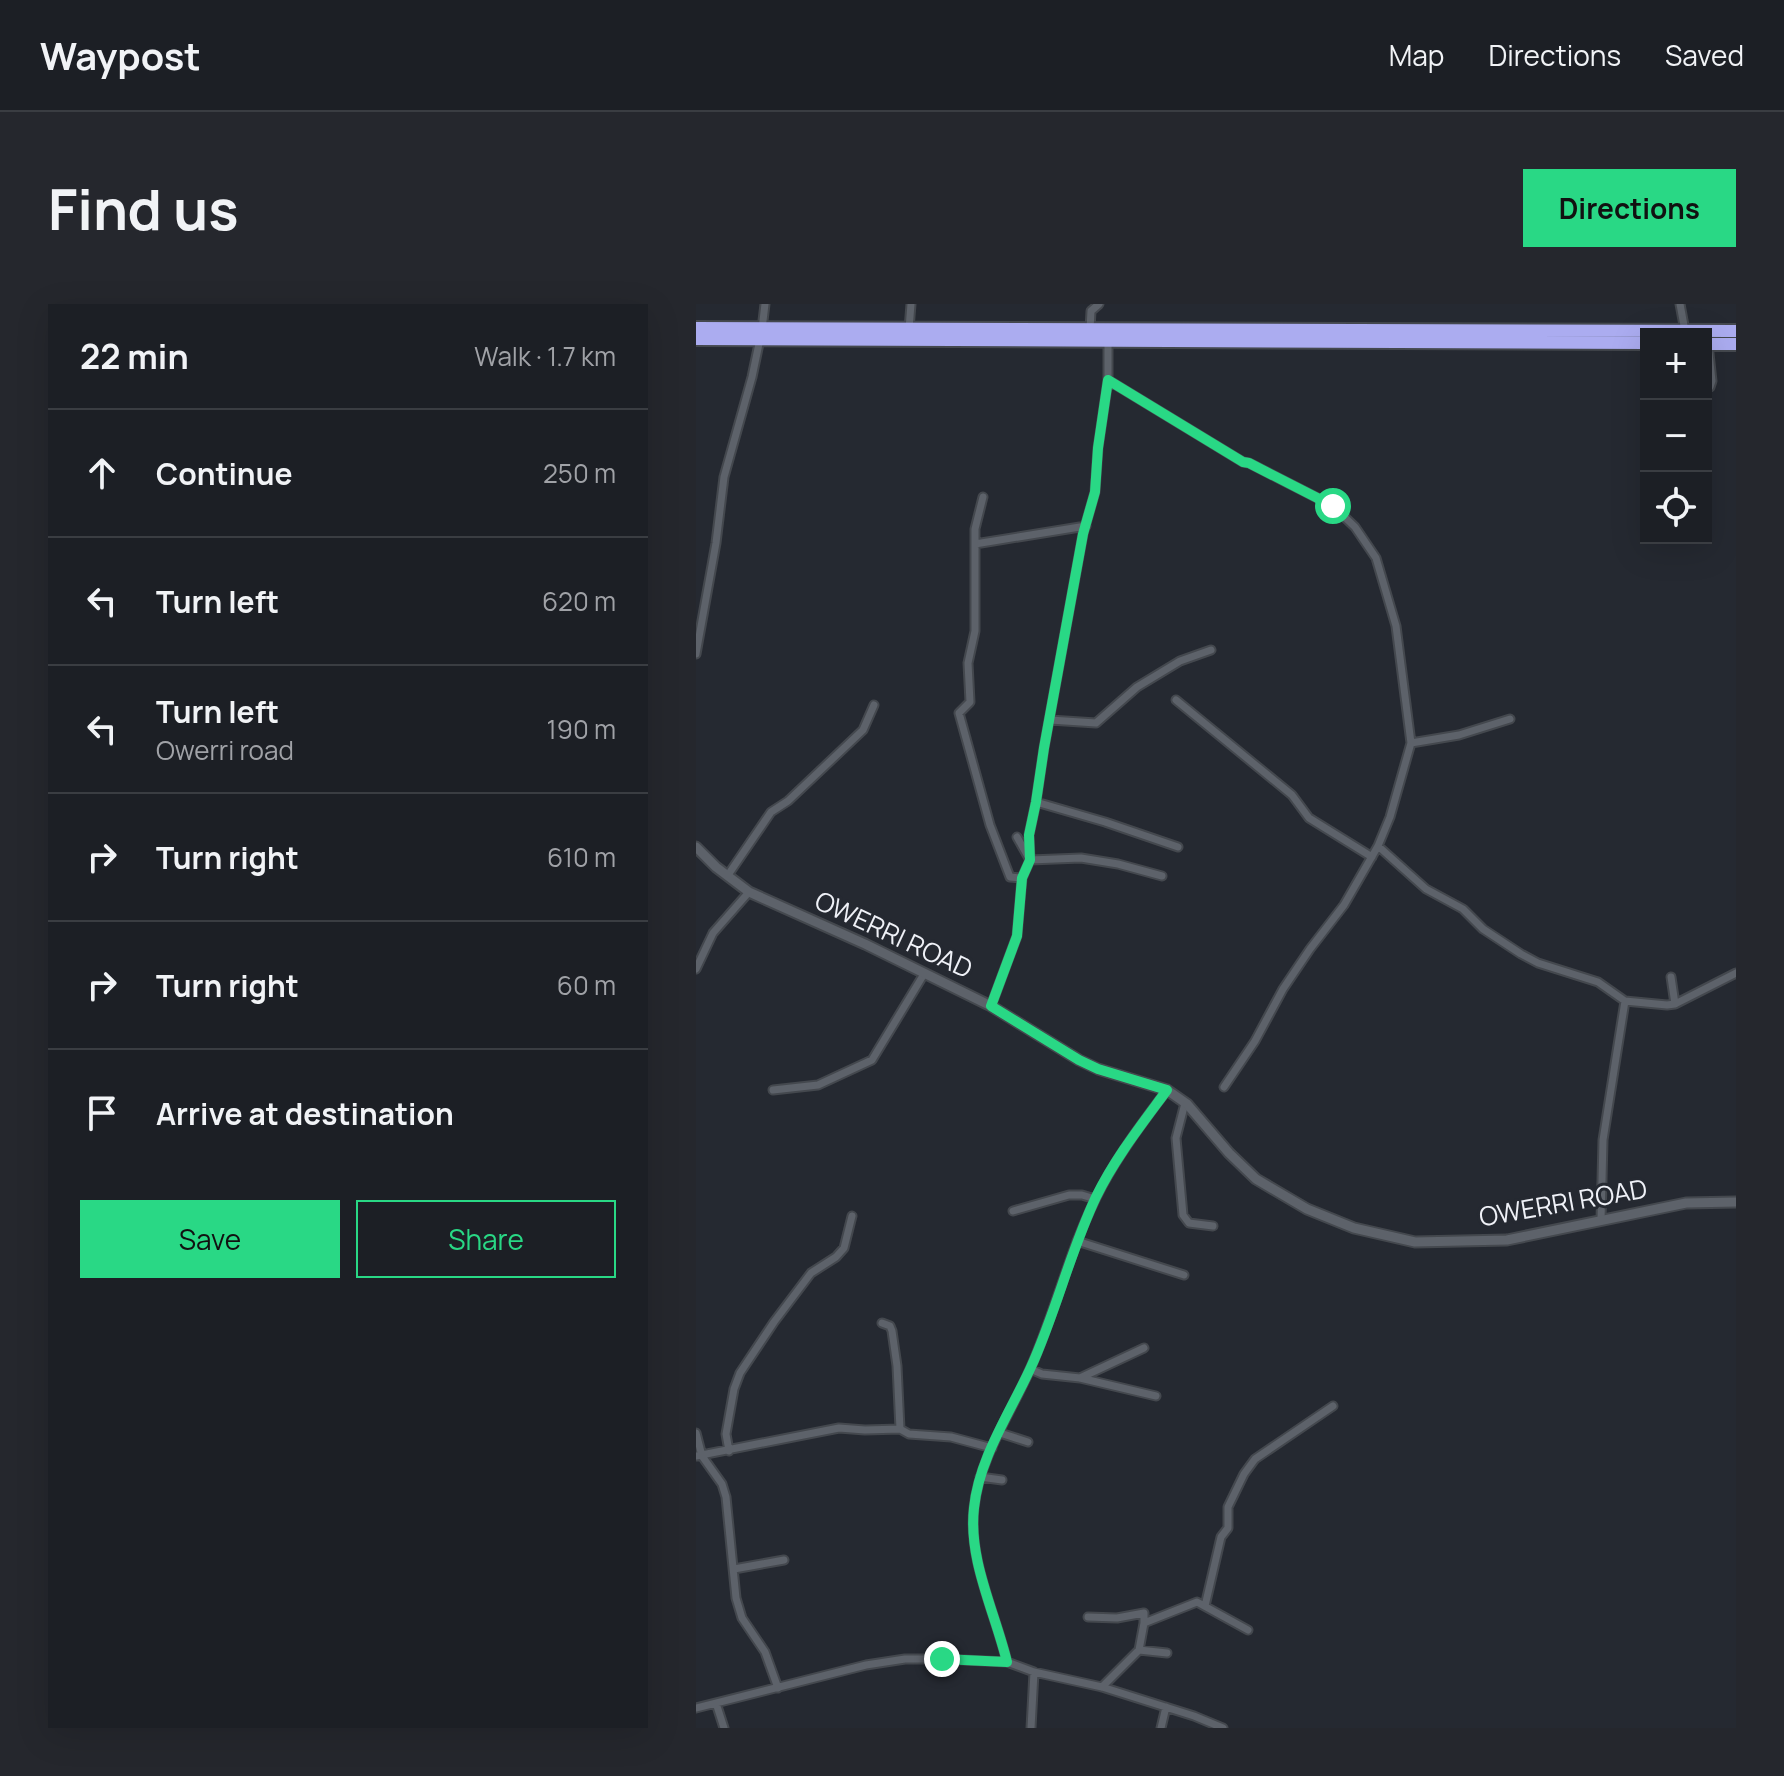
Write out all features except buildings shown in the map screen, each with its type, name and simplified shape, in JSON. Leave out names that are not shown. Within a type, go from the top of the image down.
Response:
[{"type":"highway","points":[[696,328],[761,334],[1108,341],[1640,343]]},
{"type":"highway","points":[[696,339],[909,329],[1640,331]]},
{"type":"highway","points":[[1712,331],[1736,331]]},
{"type":"highway","points":[[1712,344],[1736,344]]},
{"type":"main road","name":"OWERRI ROAD","points":[[696,847],[749,892],[991,1006],[1079,1060],[1167,1090],[1185,1103],[1256,1179],[1328,1219],[1375,1234],[1415,1242],[1507,1240],[1686,1203],[1736,1202]]},
{"type":"street","points":[[697,648],[724,477],[752,377],[765,304]]},
{"type":"street","points":[[909,329],[911,304]]},
{"type":"street","points":[[1090,329],[1091,311],[1099,304]]},
{"type":"street","points":[[1680,304],[1684,328]]},
{"type":"street","points":[[991,1006],[1017,936],[1022,878],[1030,860],[1029,835],[1044,748],[1095,492],[1108,380],[1108,341]]},
{"type":"street","points":[[1108,380],[1243,462],[1333,506],[1355,527],[1376,558],[1396,626],[1411,743],[1390,817],[1378,846],[1344,905],[1283,989],[1255,1041],[1224,1087]]},
{"type":"street","points":[[983,497],[975,529],[975,631],[968,663],[970,702],[959,713],[990,825],[1010,877],[1022,878]]},
{"type":"street","points":[[975,544],[1086,526]]},
{"type":"street","points":[[1050,720],[1096,723],[1137,687],[1180,661],[1211,650]]},
{"type":"street","points":[[1176,700],[1292,795],[1309,818],[1372,857]]},
{"type":"street","points":[[728,875],[771,812],[788,801],[863,730],[874,705]]},
{"type":"street","points":[[1411,743],[1459,735],[1510,719]]},
{"type":"street","points":[[1036,802],[1178,847]]},
{"type":"street","points":[[1017,837],[1030,860]]},
{"type":"street","points":[[1378,846],[1426,889],[1463,909],[1483,929],[1521,954],[1538,963],[1598,982],[1625,1001],[1675,1004],[1736,973]]},
{"type":"street","points":[[1030,860],[1081,858],[1162,876]]},
{"type":"street","points":[[696,969],[713,933],[749,892]]},
{"type":"street","points":[[773,1090],[818,1085],[872,1060],[924,974]]},
{"type":"street","points":[[1671,977],[1675,1004]]},
{"type":"street","points":[[1601,1220],[1603,1140],[1625,1001]]},
{"type":"street","points":[[1007,1662],[974,1543],[973,1509],[980,1477],[1030,1369],[1095,1199],[1132,1136],[1167,1090]]},
{"type":"street","points":[[1185,1103],[1176,1138],[1183,1215],[1189,1223],[1213,1226]]},
{"type":"street","points":[[1013,1211],[1069,1195],[1095,1199]]},
{"type":"street","points":[[729,1451],[726,1434],[740,1373],[811,1273],[844,1248],[852,1216]]},
{"type":"street","points":[[1077,1241],[1184,1275]]},
{"type":"street","points":[[882,1323],[890,1326],[892,1331],[900,1429]]},
{"type":"street","points":[[1080,1378],[1144,1348]]},
{"type":"street","points":[[1030,1369],[1156,1396]]},
{"type":"street","points":[[1205,1606],[1221,1537],[1228,1528],[1228,1507],[1244,1474],[1255,1459],[1333,1406]]},
{"type":"street","points":[[699,1456],[839,1428],[900,1429],[909,1434],[951,1437],[992,1448]]},
{"type":"street","points":[[696,1433],[699,1456],[722,1484],[726,1497],[736,1598],[742,1618],[765,1652],[778,1688]]},
{"type":"street","points":[[1000,1433],[1028,1442]]},
{"type":"street","points":[[980,1477],[1002,1480]]},
{"type":"street","points":[[734,1569],[784,1560]]},
{"type":"street","points":[[1144,1623],[1197,1602],[1248,1630]]},
{"type":"street","points":[[1088,1617],[1117,1618],[1144,1613],[1139,1650],[1102,1687]]},
{"type":"street","points":[[1139,1650],[1167,1653]]},
{"type":"street","points":[[696,1708],[832,1672],[905,1659],[942,1659],[1007,1662],[1034,1672],[1102,1687],[1223,1728]]},
{"type":"street","points":[[1031,1728],[1034,1672]]},
{"type":"street","points":[[716,1703],[724,1728]]},
{"type":"street","points":[[1161,1728],[1166,1707]]},
{"type":"route","points":[[942,1659],[1007,1662],[974,1543],[973,1509],[978,1485],[1030,1369],[1095,1199],[1132,1136],[1167,1090],[1079,1060],[991,1006],[1017,936],[1022,878],[1030,860],[1029,835],[1044,748],[1083,534],[1095,492],[1108,380],[1243,462],[1333,506]]}]
